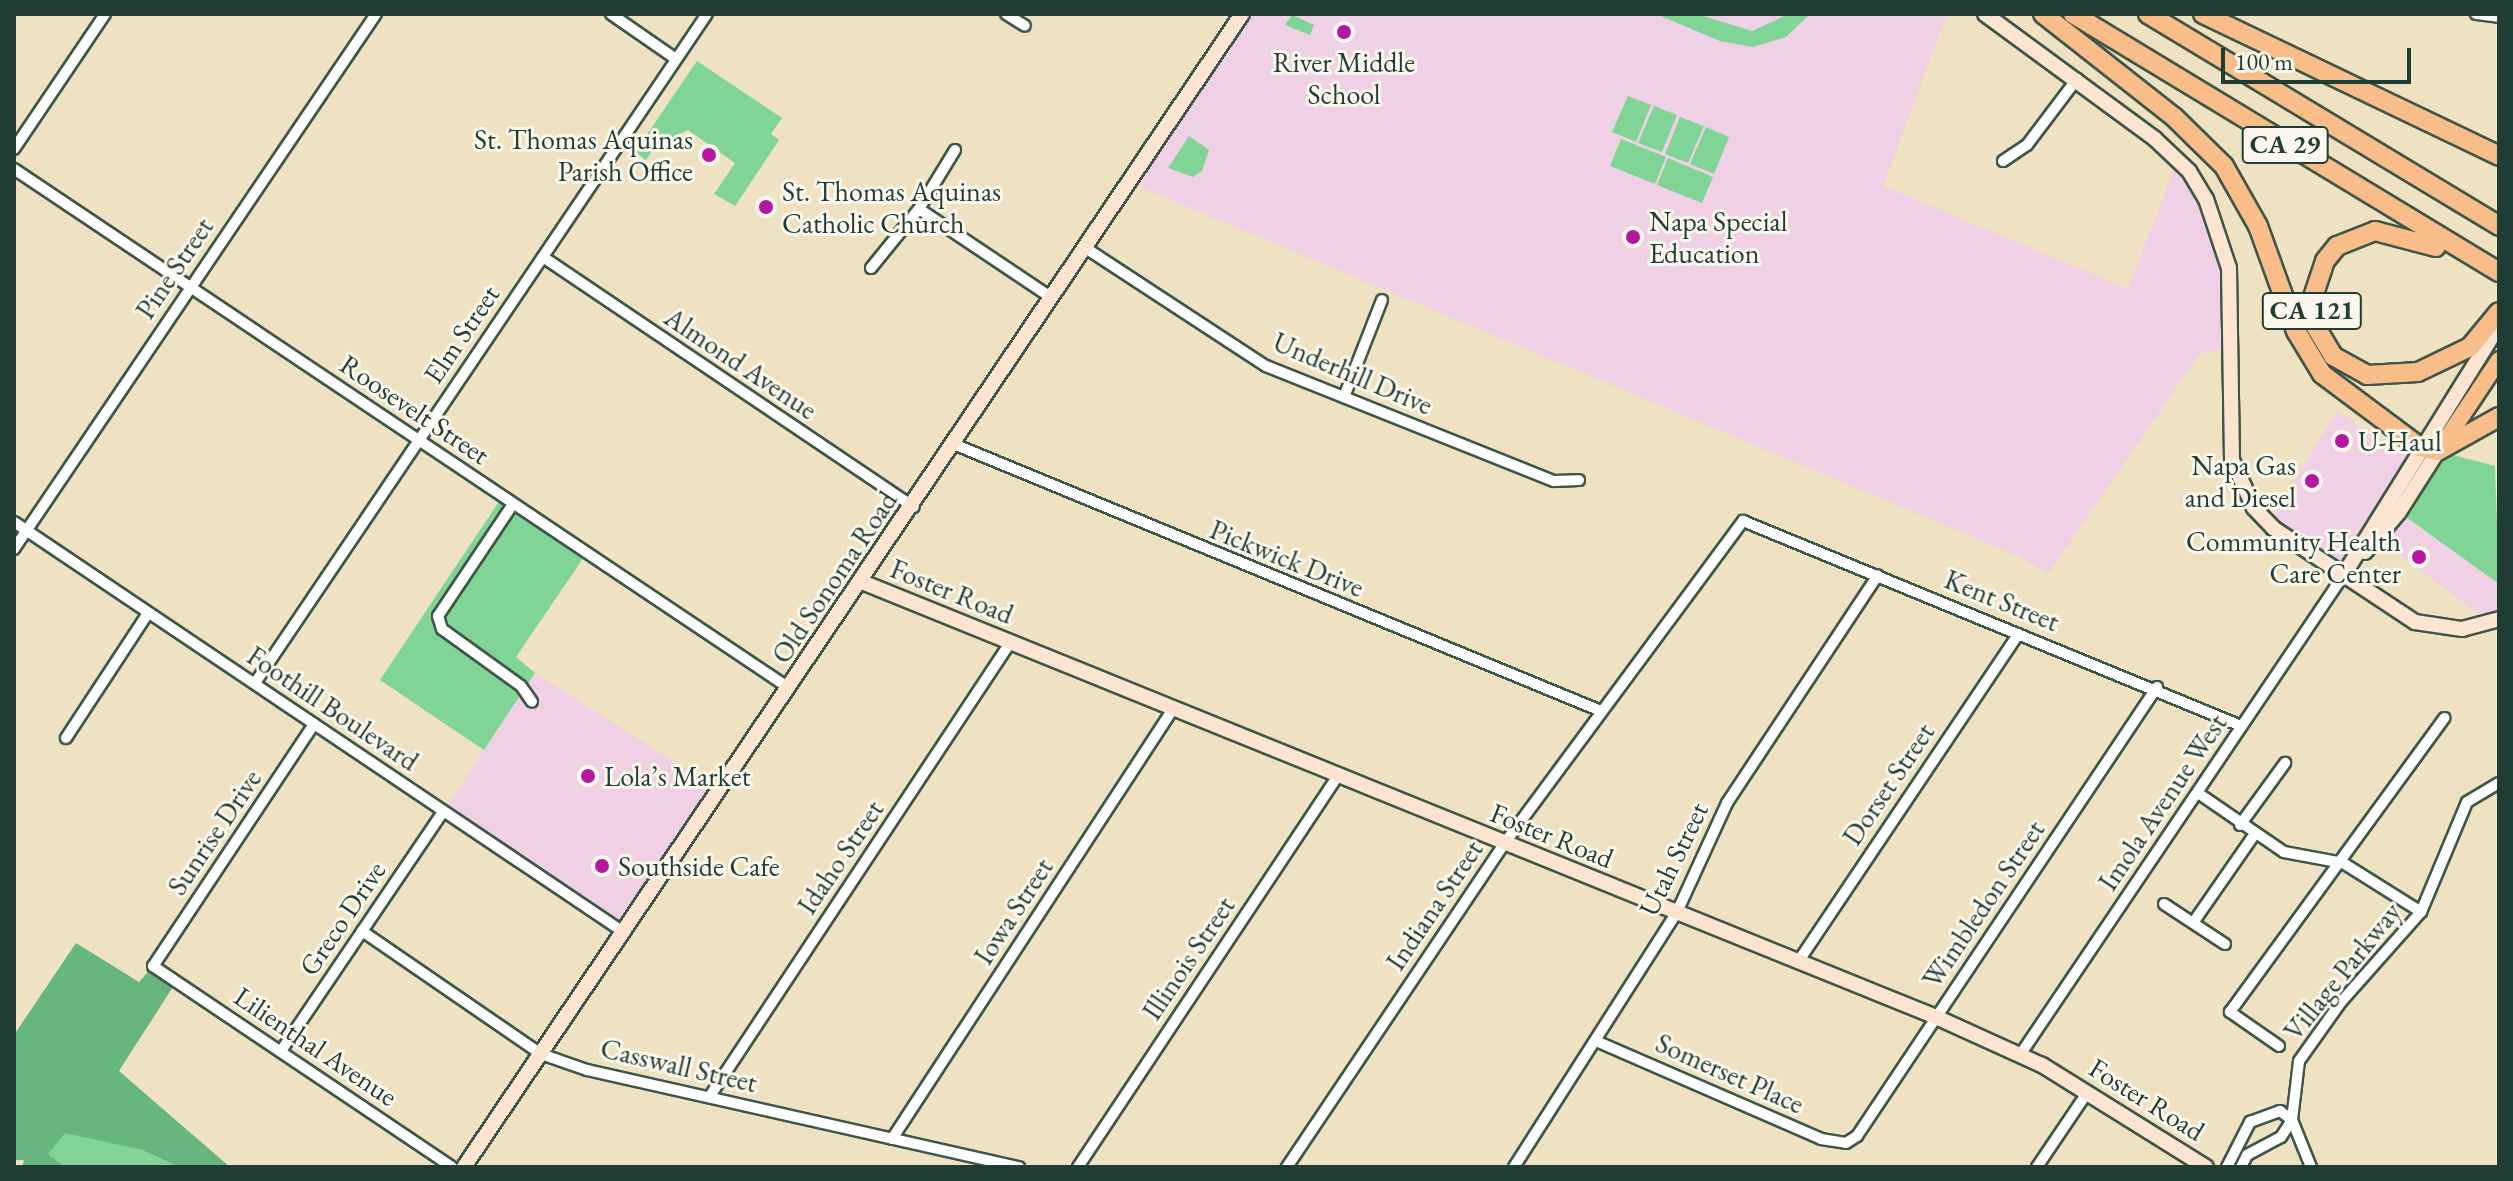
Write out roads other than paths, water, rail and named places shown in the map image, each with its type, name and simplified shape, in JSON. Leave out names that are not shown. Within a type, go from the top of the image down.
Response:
[{"type":"highway","points":[[2043,14],[2165,109],[2224,166],[2258,226],[2306,352],[2322,374],[2429,449],[2499,417]]},
{"type":"highway","name":"CA 29","points":[[2073,14],[2499,273]]},
{"type":"highway","name":"CA 29","points":[[2148,14],[2499,226]]},
{"type":"highway","points":[[2203,14],[2499,156]]},
{"type":"highway","points":[[2465,140],[2499,149]]},
{"type":"highway","name":"CA 121","points":[[2499,273],[2409,236],[2362,233],[2325,261],[2314,284],[2312,312],[2320,339],[2333,356],[2355,371],[2384,376],[2447,362],[2470,347],[2499,312]]},
{"type":"main road","points":[[2429,449],[2499,360]]},
{"type":"street","points":[[14,149],[105,14]]},
{"type":"street","name":"Pine Street","points":[[14,549],[376,14]]},
{"type":"street","points":[[611,14],[676,59]]},
{"type":"street","name":"Elm Street","points":[[255,683],[707,14]]},
{"type":"street","points":[[1006,14],[1025,26]]},
{"type":"street","name":"Old Sonoma Road","points":[[464,1167],[956,445],[1084,247],[1242,14]]},
{"type":"street","points":[[1985,14],[2077,79],[2172,154],[2206,199],[2229,268],[2229,430],[2236,472],[2254,508],[2273,528],[2392,611],[2436,629],[2462,629],[2499,619]]},
{"type":"street","points":[[2476,14],[2499,17]]},
{"type":"street","points":[[2003,161],[2027,145],[2077,79]]},
{"type":"street","points":[[871,268],[919,209],[955,150]]},
{"type":"street","name":"Roosevelt Street","points":[[14,169],[789,688]]},
{"type":"street","points":[[919,209],[1052,298]]},
{"type":"street","name":"Underhill Drive","points":[[1084,247],[1266,366],[1554,481],[1579,480]]},
{"type":"street","name":"Almond Avenue","points":[[543,257],[913,507]]},
{"type":"street","points":[[1344,397],[1382,300]]},
{"type":"street","points":[[2343,576],[2429,449],[2499,325]]},
{"type":"street","name":"Pickwick Drive","points":[[956,445],[1601,711]]},
{"type":"street","points":[[513,504],[438,616],[442,629],[521,686],[532,702]]},
{"type":"street","name":"Indiana Street","points":[[1287,1167],[1504,844],[1743,521]]},
{"type":"street","name":"Kent Street","points":[[1743,521],[2018,634],[2157,687],[2241,726]]},
{"type":"street","name":"Foothill Boulevard","points":[[14,522],[625,933]]},
{"type":"street","name":"Utah Street","points":[[1514,1167],[1676,914],[1727,803],[1878,575]]},
{"type":"street","name":"Imola Avenue West","points":[[2020,1055],[2343,576]]},
{"type":"street","name":"Foster Road","points":[[862,582],[1936,1017],[2020,1055],[2206,1167]]},
{"type":"street","points":[[66,738],[148,613]]},
{"type":"street","name":"Dorset Street","points":[[1798,962],[2018,634]]},
{"type":"street","name":"Idaho Street","points":[[710,1096],[1010,643]]},
{"type":"street","name":"Wimbledon Street","points":[[1846,1143],[1857,1136],[2157,687]]},
{"type":"street","name":"Iowa Street","points":[[892,1139],[1173,709]]},
{"type":"street","points":[[2279,1046],[2230,1012],[2343,863],[2444,718]]},
{"type":"street","name":"Sunrise Drive","points":[[153,966],[314,724]]},
{"type":"street","points":[[2240,825],[2285,763]]},
{"type":"street","name":"Illinois Street","points":[[1078,1167],[1338,776]]},
{"type":"street","name":"Village Parkway","points":[[2311,1167],[2292,1120],[2294,1076],[2313,1038],[2421,912],[2467,802],[2499,783]]},
{"type":"street","points":[[2198,793],[2254,835],[2284,852],[2343,863],[2421,912]]},
{"type":"street","name":"Greco Drive","points":[[281,1051],[443,812]]},
{"type":"street","points":[[2195,920],[2254,835]]},
{"type":"street","points":[[2164,904],[2195,920],[2225,944]]},
{"type":"street","name":"Casswall Street","points":[[362,931],[541,1054],[587,1070],[1019,1167]]},
{"type":"street","name":"Lilienthal Avenue","points":[[153,966],[452,1167]]},
{"type":"street","name":"Somerset Place","points":[[1596,1041],[1821,1139],[1846,1143]]},
{"type":"street","points":[[2037,1167],[2087,1093]]},
{"type":"street","points":[[2227,1167],[2250,1122],[2280,1111],[2292,1120],[2281,1137],[2247,1155],[2241,1167]]},
{"type":"place","name":"River Middle School","points":[[1344,32]]},
{"type":"place","name":"St. Thomas Aquinas Parish Office","points":[[709,155]]},
{"type":"place","name":"St. Thomas Aquinas Catholic Church","points":[[766,207]]},
{"type":"place","name":"Napa Special Education","points":[[1633,237]]},
{"type":"place","name":"U-Haul","points":[[2342,441]]},
{"type":"place","name":"Napa Gas and Diesel","points":[[2312,481]]},
{"type":"place","name":"Community Health Care Center","points":[[2419,557]]},
{"type":"place","name":"Lola’s Market","points":[[588,776]]},
{"type":"place","name":"Southside Cafe","points":[[602,866]]}]
